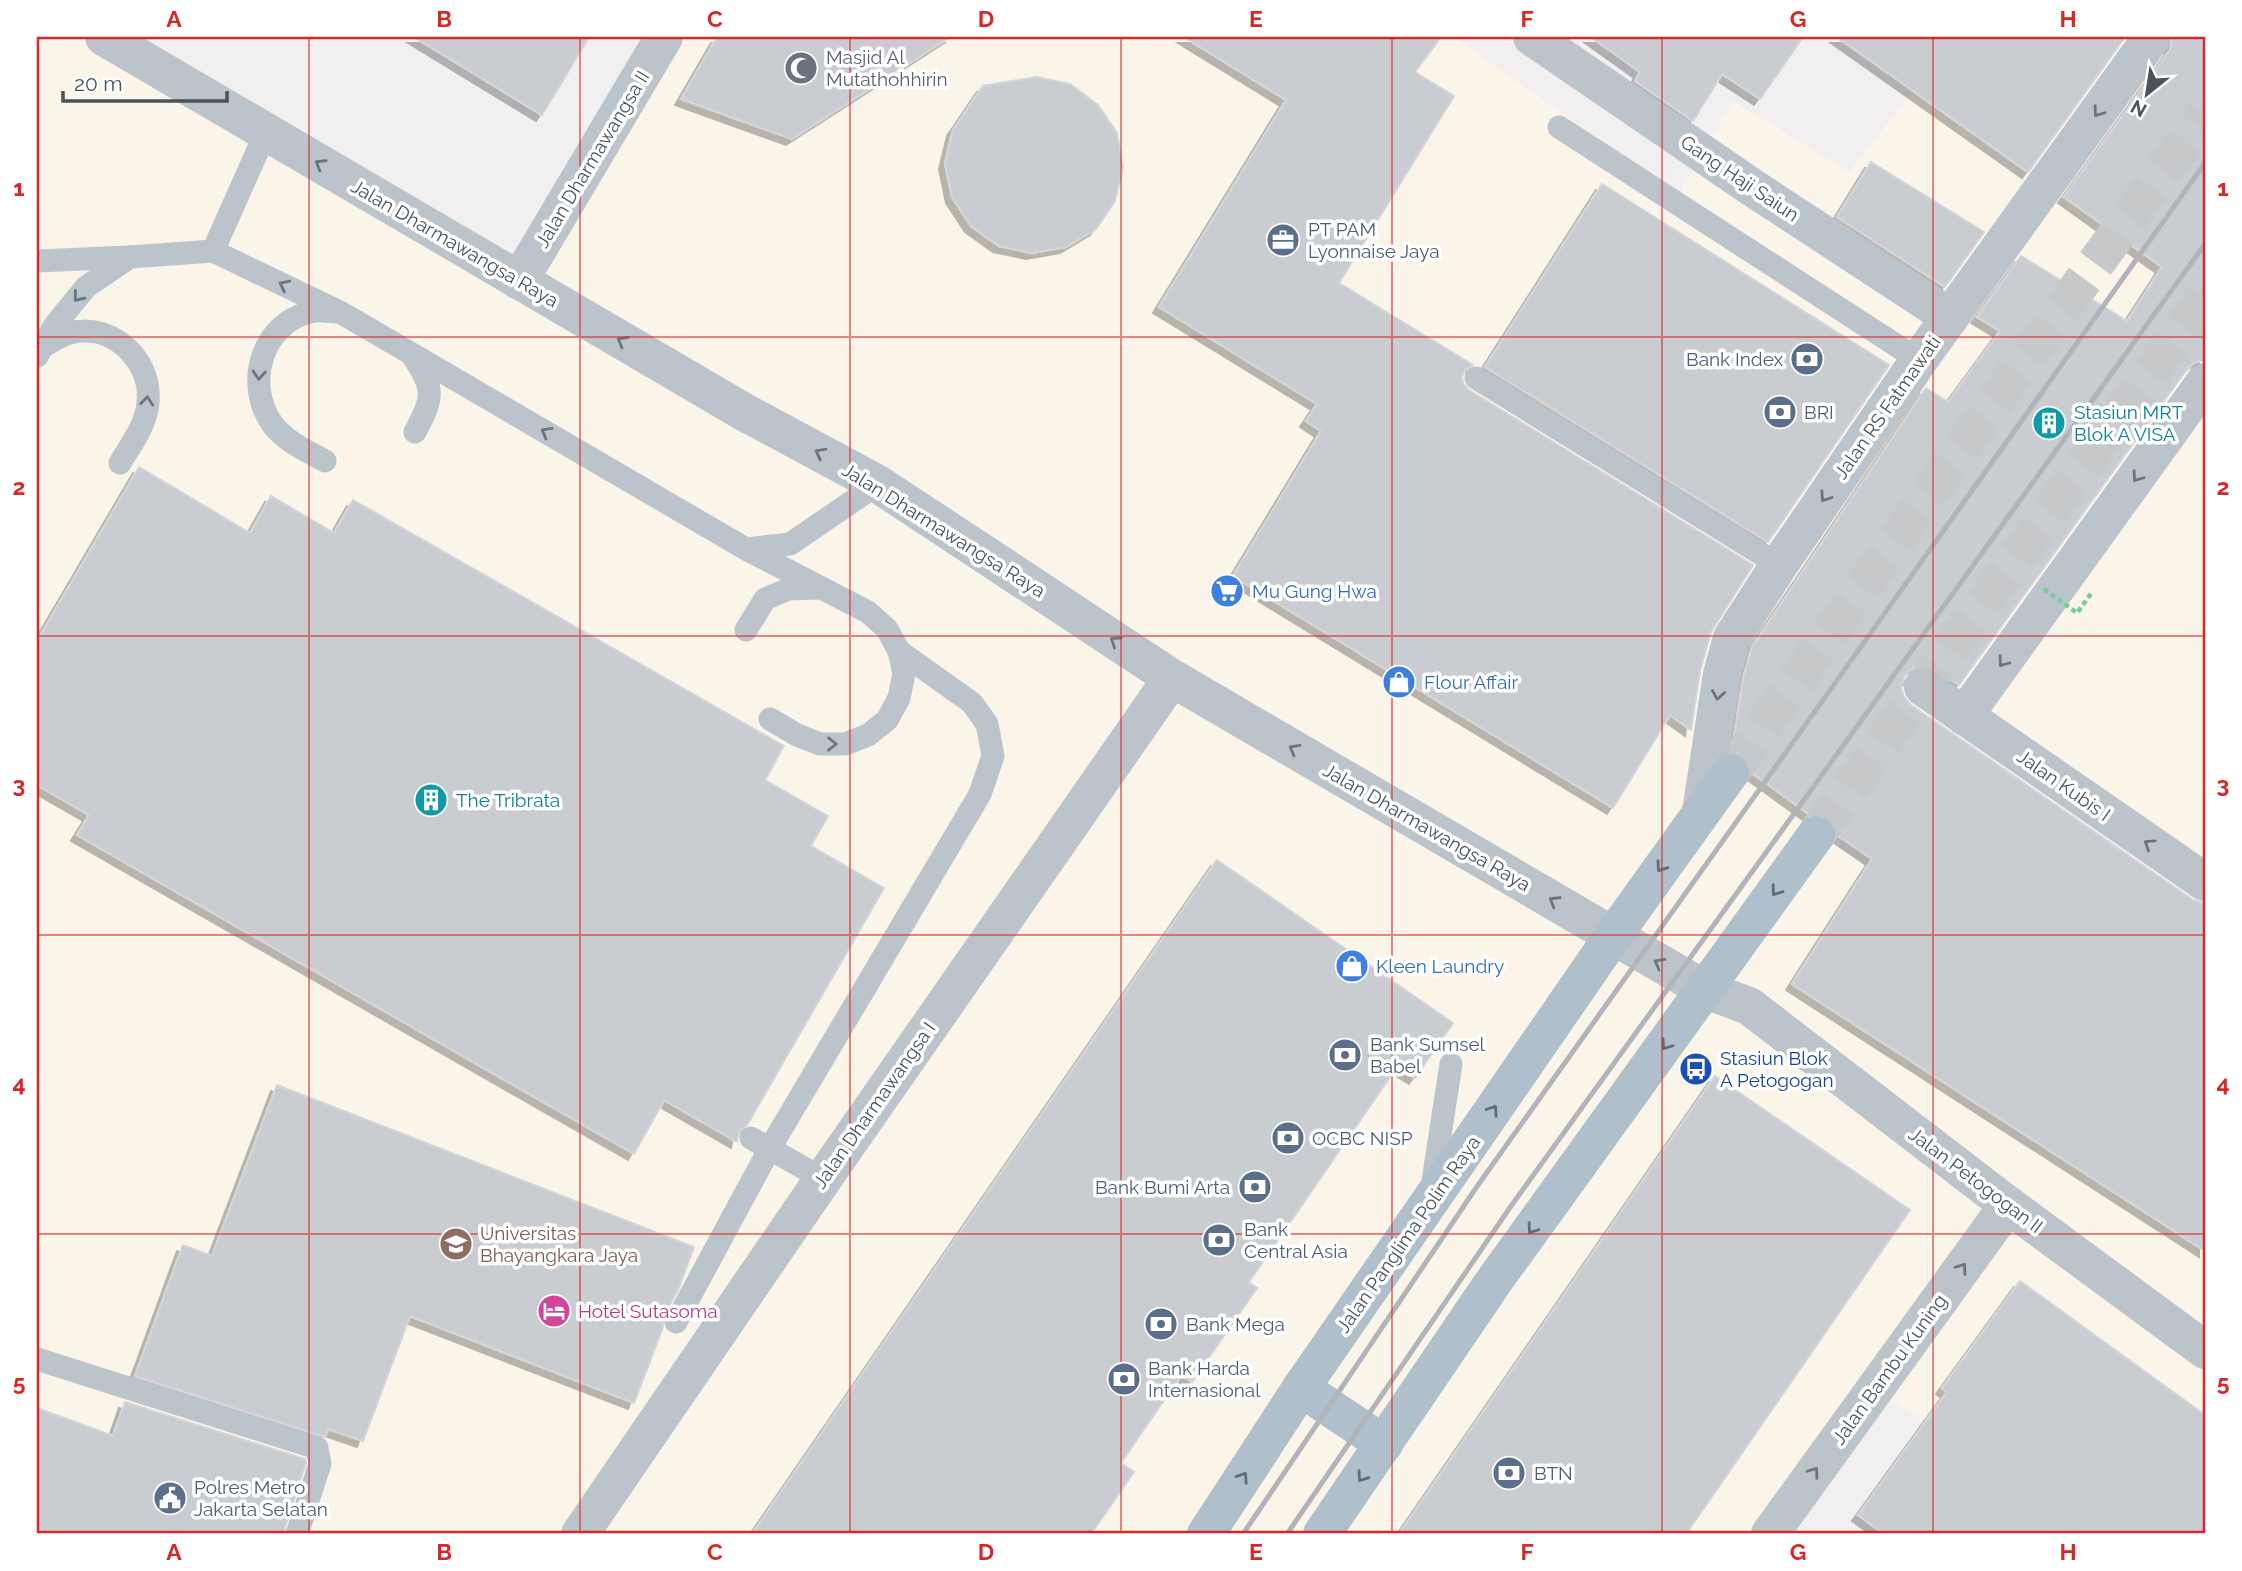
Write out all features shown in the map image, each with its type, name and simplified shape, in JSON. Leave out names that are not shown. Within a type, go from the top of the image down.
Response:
[{"type":"main road","name":"Jalan RS Fatmawati","points":[[1613,936],[1730,773]]},
{"type":"main road","points":[[1322,1534],[1494,1281],[1816,835]]},
{"type":"main road","name":"Jalan Panglima Polim Raya","points":[[1206,1534],[1301,1388],[1613,936]]},
{"type":"main road","points":[[1301,1388],[1384,1444]]},
{"type":"street","name":"Jalan Dharmawangsa Raya","points":[[104,37],[744,412],[878,484],[1172,678],[1706,990]]},
{"type":"street","name":"Jalan Dharmawangsa II","points":[[519,281],[664,37]]},
{"type":"street","name":"Gang Haji Saiun","points":[[1532,37],[1750,186],[1950,317]]},
{"type":"street","name":"Jalan RS Fatmawati","points":[[1701,812],[1722,674],[1732,638],[1919,360],[2152,37]]},
{"type":"street","points":[[1964,716],[2205,382]]},
{"type":"street","name":"Jalan Dharmawangsa I","points":[[580,1534],[822,1179],[1172,678]]},
{"type":"street","name":"Jalan Kubis I","points":[[1923,687],[2205,882]]},
{"type":"street","points":[[1732,952],[1749,1006]]},
{"type":"street","name":"Jalan Petogogan II","points":[[1706,990],[1749,1006],[2008,1205],[2205,1350]]},
{"type":"street","name":"Jalan Bambu Kuning","points":[[1776,1532],[2008,1205]]},
{"type":"lane","points":[[1559,127],[1919,360]]},
{"type":"lane","points":[[213,251],[266,132]]},
{"type":"lane","points":[[37,261],[213,251],[340,312],[746,549],[868,612],[887,629],[899,650],[904,674],[899,698],[887,720],[868,735],[845,744],[820,744],[769,719]]},
{"type":"lane","points":[[40,351],[55,325],[86,287],[130,257]]},
{"type":"lane","points":[[325,461],[293,443],[274,427],[261,406],[257,381],[261,356],[273,335],[293,320],[315,311],[340,312]]},
{"type":"lane","points":[[40,351],[62,335],[83,331],[105,334],[125,346],[140,363],[148,383],[148,405],[141,427],[120,463]]},
{"type":"lane","points":[[411,353],[428,380],[429,405],[415,432]]},
{"type":"lane","points":[[1476,378],[1779,565]]},
{"type":"lane","points":[[746,549],[790,544],[878,484]]},
{"type":"lane","points":[[746,630],[765,599],[789,589],[822,588]]},
{"type":"lane","points":[[676,1322],[761,1143],[980,794],[993,756],[987,724],[972,703],[899,650]]},
{"type":"lane","points":[[1430,1204],[1451,1064]]},
{"type":"lane","points":[[761,1143],[822,1179]]},
{"type":"lane","points":[[37,1359],[317,1448],[320,1464],[297,1534]]},
{"type":"path","points":[[2043,589],[2077,613],[2093,591]]},
{"type":"shaded area","points":[[37,37],[112,37],[528,269],[665,37],[1454,37],[1678,195],[1733,101],[1849,172],[1956,37],[2205,37],[2205,856],[2196,857],[1948,711],[1921,726],[1838,847],[2205,1085],[2205,1534],[2082,1534],[1932,1424],[1867,1388],[1757,1534],[37,1534]]},
{"type":"building","points":[[414,37],[589,37],[542,115]]},
{"type":"building","name":"Masjid Al Mutathohhirin","points":[[717,37],[950,37],[792,139],[681,99]]},
{"type":"building","points":[[1184,37],[1441,37],[1415,72],[1454,96],[1339,283],[1473,365],[1465,370],[1462,377],[1463,384],[1469,390],[1753,565],[1711,632],[1700,671],[1691,730],[1670,715],[1613,808],[1233,576],[1321,431],[1306,421],[1317,404],[1159,307],[1286,100]]},
{"type":"building","points":[[1591,37],[1803,37],[1760,99],[1722,74],[1693,121],[1635,81],[1640,72]]},
{"type":"building","points":[[1837,37],[2125,37],[2028,172]]},
{"type":"building","points":[[2173,37],[2205,37],[2205,360],[2195,362],[2187,369],[1959,685],[1924,665],[1914,667],[1905,674],[1901,686],[1904,697],[1911,705],[2193,900],[2205,904],[2205,1251],[1792,984],[1872,859],[1837,835],[1836,825],[1829,818],[1819,813],[1810,815],[1752,773],[1750,763],[1732,751],[1743,679],[1752,647],[1926,388],[1948,402],[2000,331],[1977,317],[2021,256],[2127,321],[2162,267],[2064,197],[2170,50]]},
{"type":"building","points":[[1036,77],[1070,84],[1098,105],[1117,133],[1123,167],[1115,201],[1096,229],[1066,247],[1032,253],[999,246],[971,226],[952,197],[945,163],[953,130],[983,86]]},
{"type":"building","points":[[1871,162],[1984,232],[1945,287],[1837,217]]},
{"type":"building","points":[[1602,184],[1889,365],[1768,542],[1485,367]]},
{"type":"building","name":"The Tribrata","points":[[139,467],[250,533],[271,496],[334,533],[353,500],[784,746],[765,780],[828,816],[811,846],[884,888],[747,1125],[739,1131],[737,1142],[664,1100],[634,1154],[77,835],[89,815],[37,785],[37,641]]},
{"type":"building","points":[[1217,860],[1453,1023],[1415,1078],[1397,1067],[1249,1282],[1257,1288],[1192,1382],[1182,1374],[1121,1463],[1134,1472],[1091,1534],[752,1534]]},
{"type":"building","points":[[1715,1076],[1910,1210],[1686,1534],[1399,1534]]},
{"type":"building","name":"Universitas Bhayangkara Jaya","points":[[277,1085],[694,1247],[678,1290],[663,1316],[663,1327],[634,1403],[410,1316],[363,1441],[328,1429],[325,1437],[135,1376],[183,1245],[212,1256]]},
{"type":"building","points":[[2020,1281],[2205,1415],[2205,1534],[1884,1534],[1858,1515],[1947,1392],[1942,1388]]},
{"type":"building","name":"Polres Metro Jakarta Selatan","points":[[125,1402],[305,1459],[283,1534],[37,1534],[37,1408],[113,1436]]},
{"type":"tunnel","points":[[1730,773],[2019,368],[2205,114]]},
{"type":"tunnel","points":[[1816,835],[2205,297]]},
{"type":"railway","points":[[1243,1534],[1478,1185],[2205,163]]},
{"type":"railway","points":[[1287,1534],[1511,1206],[2205,244]]},
{"type":"place","name":"Masjid Al Mutathohhirin","points":[[801,68]]},
{"type":"place","name":"PT PAM Lyonnaise Jaya","points":[[1283,240]]},
{"type":"place","name":"Bank Index","points":[[1807,359]]},
{"type":"place","name":"BRI","points":[[1780,412]]},
{"type":"place","name":"Stasiun MRT Blok A VISA","points":[[2049,423]]},
{"type":"place","name":"Mu Gung Hwa","points":[[1227,591]]},
{"type":"place","name":"Flour Affair","points":[[1399,682]]},
{"type":"place","name":"The Tribrata","points":[[431,800]]},
{"type":"place","name":"Kleen Laundry","points":[[1352,966]]},
{"type":"place","name":"Bank Sumsel Babel","points":[[1345,1055]]},
{"type":"place","name":"Stasiun Blok A Petogogan","points":[[1696,1069]]},
{"type":"place","name":"OCBC NISP","points":[[1288,1138]]},
{"type":"place","name":"Bank Bumi Arta","points":[[1255,1187]]},
{"type":"place","name":"Bank Central Asia","points":[[1219,1240]]},
{"type":"place","name":"Universitas Bhayangkara Jaya","points":[[456,1244]]},
{"type":"place","name":"Hotel Sutasoma","points":[[554,1311]]},
{"type":"place","name":"Bank Mega","points":[[1161,1324]]},
{"type":"place","name":"Bank Harda Internasional","points":[[1124,1379]]},
{"type":"place","name":"BTN","points":[[1509,1473]]},
{"type":"place","name":"Polres Metro Jakarta Selatan","points":[[170,1498]]}]
